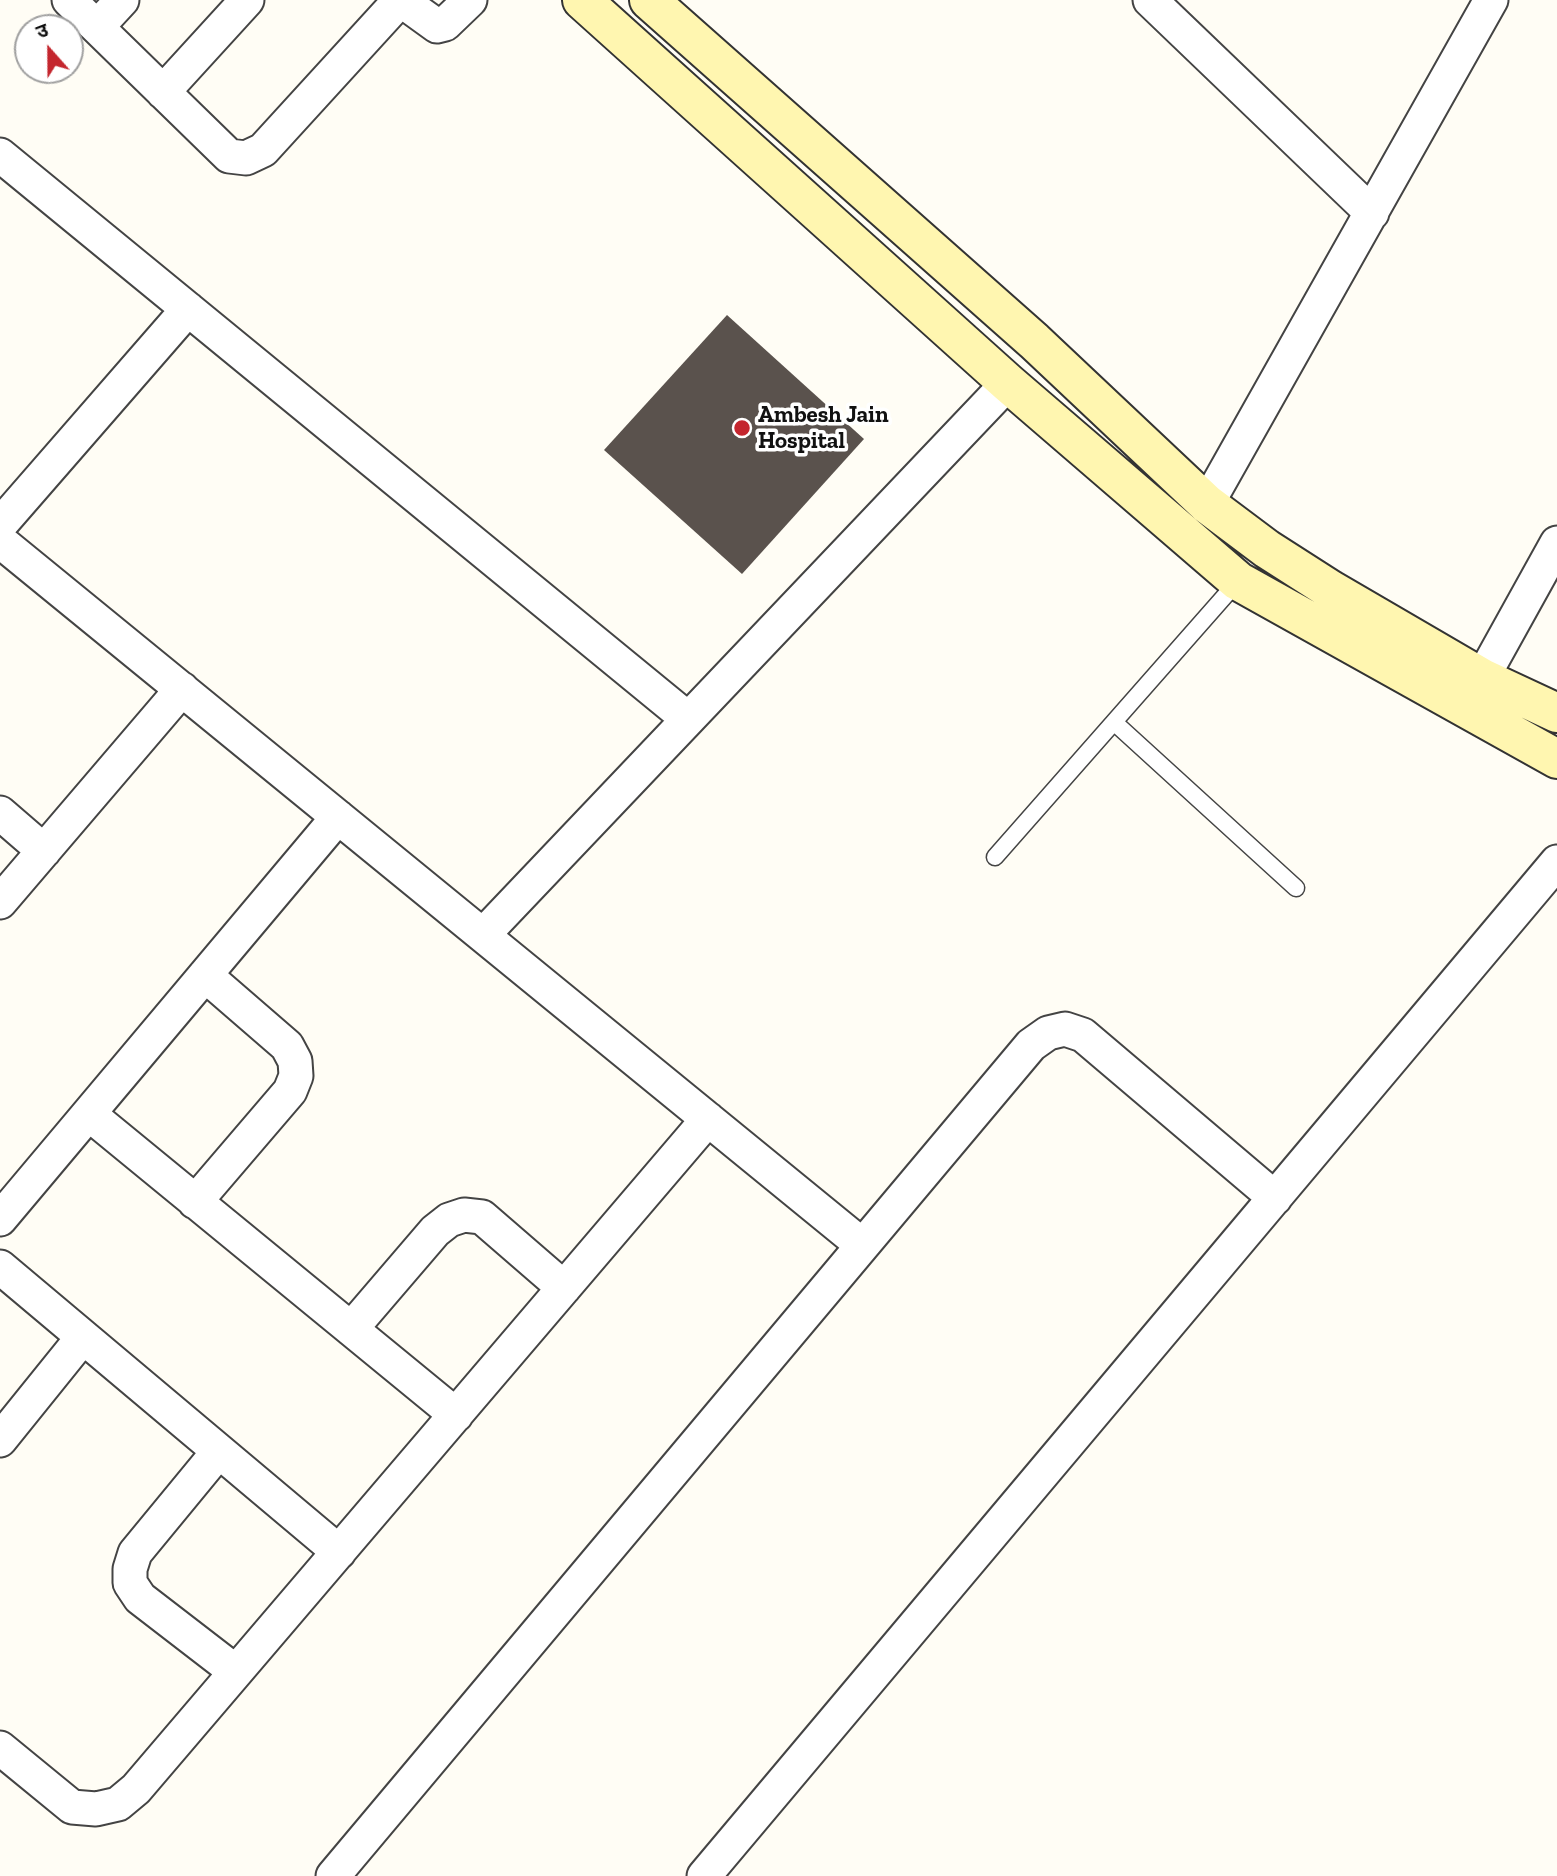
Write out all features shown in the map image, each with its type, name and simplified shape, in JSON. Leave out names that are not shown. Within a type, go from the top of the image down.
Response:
[{"type":"main road","points":[[582,0],[1008,383],[1238,581],[1474,693],[1557,713]]},
{"type":"main road","points":[[649,0],[1034,341],[1208,503],[1267,549],[1474,693],[1557,759]]},
{"type":"street","points":[[69,0],[229,156],[246,158],[262,150],[400,0],[437,26],[446,24],[470,0]]},
{"type":"street","points":[[97,27],[122,0]]},
{"type":"street","points":[[163,92],[247,0]]},
{"type":"street","points":[[1150,0],[1372,213]]},
{"type":"street","points":[[1208,503],[1372,213],[1487,2]]},
{"type":"street","points":[[0,155],[688,719]]},
{"type":"street","points":[[0,525],[188,309]]},
{"type":"street","points":[[483,935],[1008,383]]},
{"type":"street","points":[[0,541],[862,1245]]},
{"type":"street","points":[[1474,693],[1557,543]]},
{"type":"street","points":[[0,902],[181,689]]},
{"type":"street","points":[[0,813],[44,851]]},
{"type":"street","points":[[0,1219],[338,817]]},
{"type":"street","points":[[704,1876],[1557,862]]},
{"type":"street","points":[[195,1202],[290,1091],[296,1076],[295,1060],[287,1046],[205,975]]},
{"type":"street","points":[[333,1876],[1031,1045],[1048,1033],[1065,1030],[1083,1035],[1275,1198]]},
{"type":"street","points":[[89,1114],[456,1415]]},
{"type":"street","points":[[0,1748],[72,1807],[96,1809],[118,1804],[136,1789],[708,1119]]},
{"type":"street","points":[[351,1329],[435,1231],[449,1220],[464,1215],[482,1217],[564,1288]]},
{"type":"street","points":[[0,1267],[339,1552]]},
{"type":"street","points":[[0,1440],[83,1337]]},
{"type":"street","points":[[219,1451],[135,1553],[130,1569],[130,1583],[140,1598],[236,1672]]},
{"type":"lane","points":[[995,857],[1238,581]]},
{"type":"lane","points":[[1115,723],[1296,888]]},
{"type":"building","points":[[727,315],[864,439],[742,574],[604,450]]},
{"type":"place","name":"Ambesh Jain Hospital","points":[[742,428]]}]
